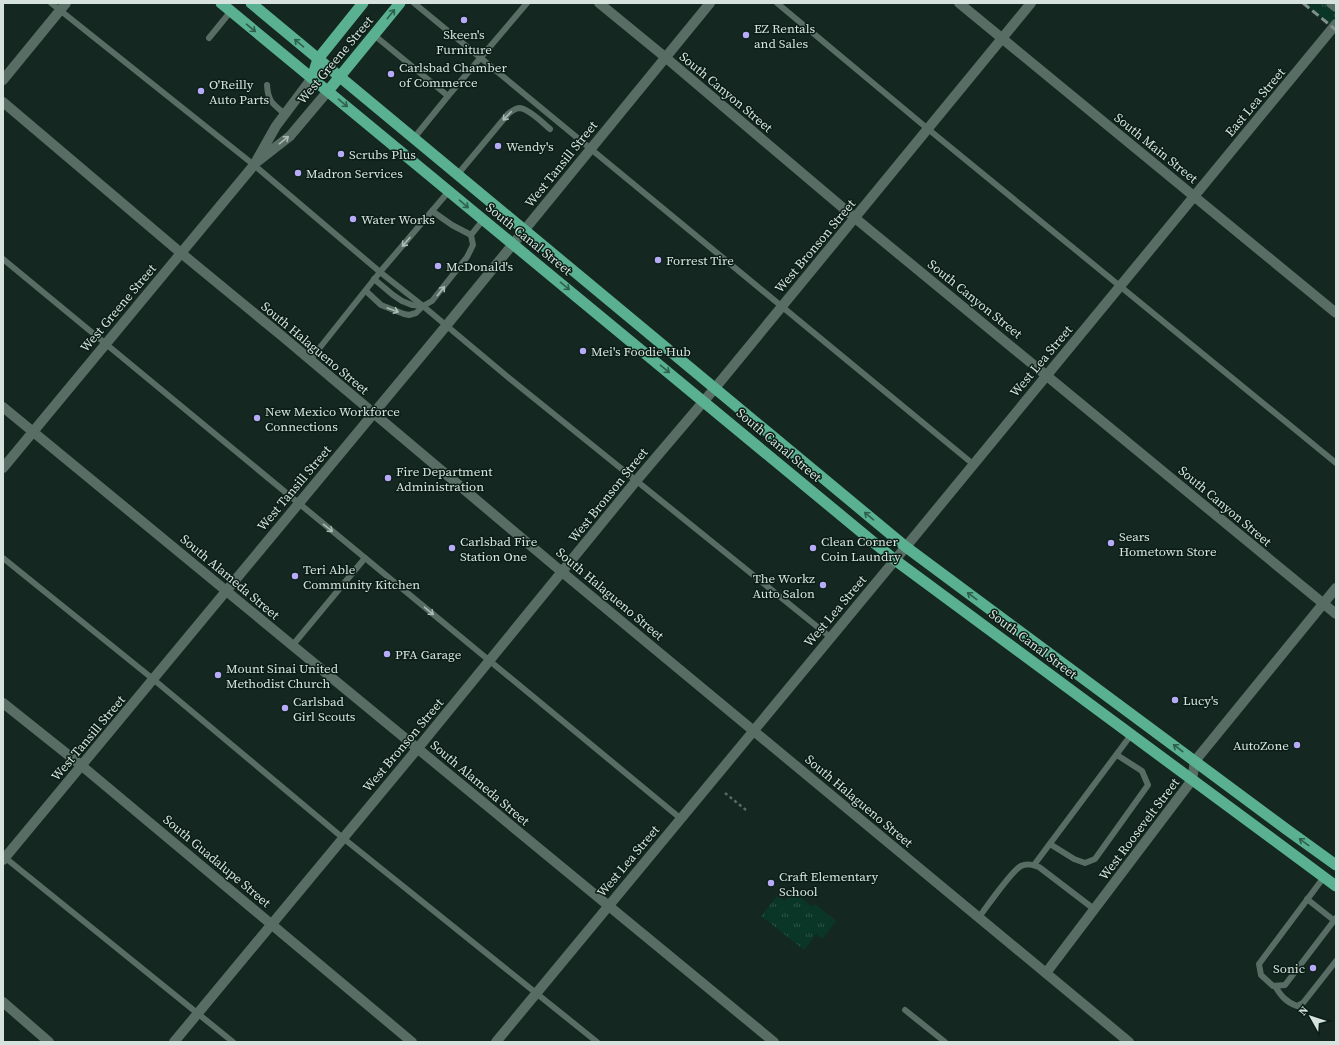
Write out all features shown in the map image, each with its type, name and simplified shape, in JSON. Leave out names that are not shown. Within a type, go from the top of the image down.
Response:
[{"type":"highway","name":"South Canal Street","points":[[222,3],[895,560],[1336,886]]},
{"type":"highway","name":"South Canal Street","points":[[251,3],[906,546],[1336,865]]},
{"type":"highway","name":"West Greene Street","points":[[312,78],[318,58],[363,3]]},
{"type":"highway","name":"West Greene Street","points":[[328,91],[400,3]]},
{"type":"street","name":"South Canyon Street","points":[[599,3],[855,218],[1336,614]]},
{"type":"street","name":"West Tansill Street","points":[[4,858],[82,766],[298,503],[446,326],[710,3]]},
{"type":"street","name":"South Main Street","points":[[959,3],[1336,313]]},
{"type":"street","name":"West Bronson Street","points":[[174,1042],[490,661],[636,481],[704,402],[1031,3]]},
{"type":"street","points":[[1331,3],[1336,7]]},
{"type":"street","points":[[3,80],[63,7]]},
{"type":"street","name":"East Lea Street","points":[[1193,196],[1336,24]]},
{"type":"street","name":"West Greene Street","points":[[3,468],[254,165],[276,126],[312,78]]},
{"type":"street","name":"West Greene Street","points":[[254,165],[290,136],[328,91]]},
{"type":"street","name":"South Halagueno Street","points":[[3,102],[562,572],[1129,1042]]},
{"type":"street","name":"West Lea Street","points":[[496,1042],[895,560],[1193,196]]},
{"type":"street","name":"South Alameda Street","points":[[3,407],[774,1042]]},
{"type":"street","points":[[1195,761],[1336,588]]},
{"type":"street","name":"South Guadalupe Street","points":[[3,703],[82,766],[412,1042]]},
{"type":"street","name":"West Roosevelt Street","points":[[1046,973],[1192,780],[1195,761]]},
{"type":"street","points":[[3,1002],[49,1042]]},
{"type":"lane","points":[[51,3],[63,7],[254,165],[380,272],[830,637]]},
{"type":"lane","points":[[414,3],[591,147],[973,464]]},
{"type":"lane","points":[[414,138],[480,57],[527,3]]},
{"type":"lane","points":[[777,3],[928,129],[1336,463]]},
{"type":"lane","points":[[209,38],[231,11]]},
{"type":"lane","points":[[374,35],[448,96]]},
{"type":"lane","points":[[267,85],[268,96],[273,104],[285,114]]},
{"type":"lane","points":[[458,174],[508,114],[514,109],[521,108],[532,114],[550,129]]},
{"type":"lane","points":[[310,360],[374,279],[449,191]]},
{"type":"lane","points":[[432,211],[452,225],[471,235]]},
{"type":"lane","points":[[366,291],[381,306],[409,315],[416,313],[423,306],[432,302],[467,258],[473,245],[471,235],[483,220]]},
{"type":"lane","points":[[3,260],[680,818]]},
{"type":"lane","points":[[374,279],[402,301],[423,306]]},
{"type":"lane","points":[[3,558],[153,679],[343,838],[597,1042]]},
{"type":"lane","points":[[292,646],[365,558]]},
{"type":"lane","points":[[1034,865],[1131,735]]},
{"type":"lane","points":[[1050,844],[1074,859],[1085,863],[1095,859],[1148,786],[1142,770],[1117,755]]},
{"type":"lane","points":[[4,858],[233,1042]]},
{"type":"lane","points":[[979,917],[1014,871],[1025,865],[1034,865],[1039,867],[1094,909]]},
{"type":"lane","points":[[1324,877],[1259,964],[1261,975],[1275,986],[1281,997],[1289,1003],[1297,1006],[1303,1004],[1336,961]]},
{"type":"lane","points":[[1275,986],[1285,985],[1335,920],[1307,899]]},
{"type":"lane","points":[[905,1010],[945,1042]]},
{"type":"path","points":[[725,793],[746,810]]},
{"type":"green space","points":[[1303,3],[1336,3],[1336,30],[1333,28]]},
{"type":"green space","points":[[793,891],[812,907],[815,904],[836,921],[822,939],[816,934],[804,950],[761,916],[777,896],[785,901]]},
{"type":"railway","points":[[1303,3],[1336,30]]},
{"type":"place","name":"Skeen's Furniture","points":[[464,20]]},
{"type":"place","name":"EZ Rentals and Sales","points":[[746,35]]},
{"type":"place","name":"Carlsbad Chamber of Commerce","points":[[391,74]]},
{"type":"place","name":"O'Reilly Auto Parts","points":[[201,91]]},
{"type":"place","name":"Wendy's","points":[[498,146]]},
{"type":"place","name":"Scrubs Plus","points":[[341,154]]},
{"type":"place","name":"Madron Services","points":[[298,173]]},
{"type":"place","name":"Water Works","points":[[353,219]]},
{"type":"place","name":"Forrest Tire","points":[[658,260]]},
{"type":"place","name":"McDonald's","points":[[438,266]]},
{"type":"place","name":"Mei's Foodie Hub","points":[[583,351]]},
{"type":"place","name":"New Mexico Workforce Connections","points":[[257,418]]},
{"type":"place","name":"Fire Department Administration","points":[[388,478]]},
{"type":"place","name":"Sears Hometown Store","points":[[1111,543]]},
{"type":"place","name":"Carlsbad Fire Station One","points":[[452,548]]},
{"type":"place","name":"Clean Corner Coin Laundry","points":[[813,548]]},
{"type":"place","name":"Teri Able Community Kitchen","points":[[295,576]]},
{"type":"place","name":"The Workz Auto Salon","points":[[823,585]]},
{"type":"place","name":"PFA Garage","points":[[387,654]]},
{"type":"place","name":"Mount Sinai United Methodist Church","points":[[218,675]]},
{"type":"place","name":"Lucy's","points":[[1175,700]]},
{"type":"place","name":"Carlsbad Girl Scouts","points":[[285,708]]},
{"type":"place","name":"AutoZone","points":[[1297,745]]},
{"type":"place","name":"Craft Elementary School","points":[[771,883]]},
{"type":"place","name":"Sonic","points":[[1313,968]]}]
